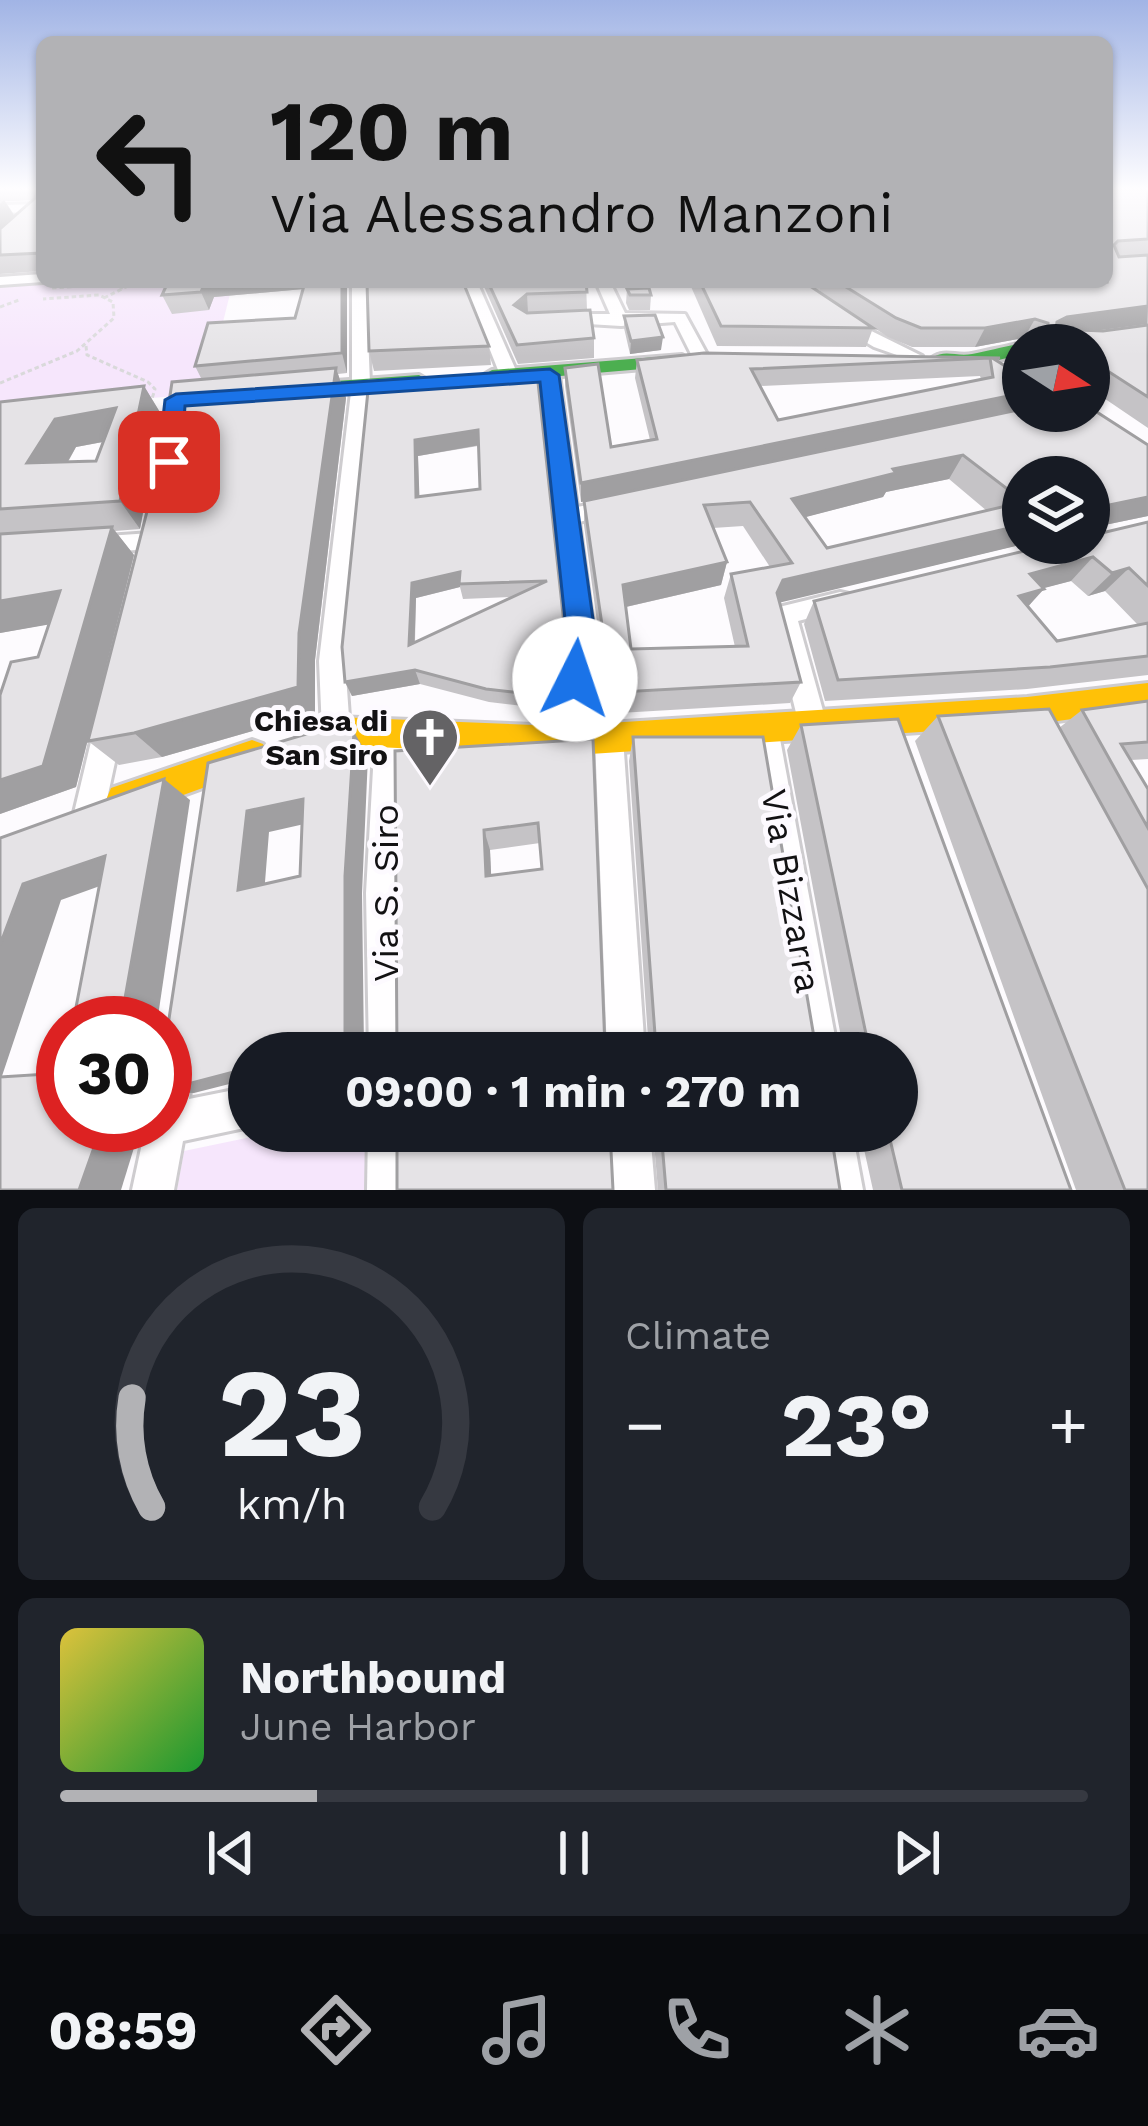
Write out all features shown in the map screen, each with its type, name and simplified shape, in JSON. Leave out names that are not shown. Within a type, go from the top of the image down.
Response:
[{"type":"street","points":[[0,281],[36,278]]},
{"type":"street","points":[[336,731],[332,662],[361,384],[358,288]]},
{"type":"street","points":[[473,288],[509,375]]},
{"type":"street","points":[[606,288],[620,321]]},
{"type":"street","points":[[793,288],[880,344],[914,356]]},
{"type":"street","points":[[552,320],[680,317],[713,358]]},
{"type":"street","points":[[843,357],[982,360],[986,354],[1002,358]]},
{"type":"street","points":[[268,392],[550,375],[713,358]]},
{"type":"street","points":[[550,375],[583,648],[560,741]]},
{"type":"street","points":[[565,518],[632,503]]},
{"type":"street","points":[[65,547],[151,542]]},
{"type":"street","points":[[813,725],[784,615],[875,593]]},
{"type":"street","points":[[78,816],[215,765],[336,731],[560,741],[888,720],[1032,721],[1148,696]]},
{"type":"street","points":[[78,816],[115,700]]},
{"type":"street","points":[[888,720],[904,765]]},
{"type":"street","name":"Via Bizzarra","points":[[764,728],[815,1032]]},
{"type":"street","name":"Via S. Siro","points":[[387,1032],[383,893],[389,734]]},
{"type":"street","points":[[609,738],[625,1032]]},
{"type":"street","points":[[209,810],[215,765]]},
{"type":"street","points":[[192,1119],[228,1111]]},
{"type":"street","points":[[153,1190],[160,1152]]},
{"type":"street","points":[[388,1152],[388,1190]]},
{"type":"street","points":[[631,1152],[634,1190]]},
{"type":"street","points":[[836,1152],[842,1190]]},
{"type":"path","points":[[0,383],[86,346],[114,318],[113,302],[104,298],[38,299],[52,288]]},
{"type":"path","points":[[104,298],[123,288]]},
{"type":"path","points":[[0,307],[23,299]]},
{"type":"path","points":[[86,346],[87,355],[99,362],[146,376],[155,389],[151,402]]},
{"type":"shaded area","points":[[0,285],[232,288],[205,394],[0,409]]},
{"type":"shaded area","points":[[228,1142],[228,1152],[371,1152],[370,1190],[177,1190],[184,1152]]},
{"type":"building","points":[[0,245],[36,245],[36,253],[0,255]]},
{"type":"building","points":[[1113,245],[1119,257],[1148,255],[1148,306],[1067,317],[1057,324],[1035,319],[985,328],[921,328],[848,288],[1113,288]]},
{"type":"building","points":[[165,288],[203,288],[201,292],[162,295]]},
{"type":"building","points":[[303,288],[342,288],[342,353],[195,366],[208,323],[295,318]]},
{"type":"building","points":[[367,288],[465,288],[489,346],[369,351]]},
{"type":"building","points":[[491,288],[587,288],[587,292],[527,294],[514,305],[527,313],[590,310],[594,338],[517,345]]},
{"type":"building","points":[[649,288],[651,295],[630,295],[627,289]]},
{"type":"building","points":[[703,288],[813,288],[873,328],[721,326]]},
{"type":"building","points":[[655,315],[663,337],[631,341],[624,316]]},
{"type":"building","points":[[1148,325],[1148,397],[1110,373],[1110,330]]},
{"type":"building","points":[[704,353],[1000,358],[994,359],[1002,364],[1002,397],[581,483],[565,368],[598,364],[611,447],[657,439],[637,360]],"holes":[[[990,358],[993,377],[778,420],[751,369]]]},
{"type":"building","points":[[336,368],[299,633],[298,687],[134,733],[88,741],[161,457],[172,382]]},
{"type":"building","points":[[537,373],[565,633],[549,696],[486,689],[415,670],[345,682],[342,647],[369,381]],"holes":[[[478,430],[480,489],[416,497],[415,440]],[[460,572],[459,584],[547,581],[409,645],[412,583]]]},
{"type":"building","points":[[144,386],[120,501],[0,509],[0,402]],"holes":[[[116,408],[96,461],[27,463],[55,419]]]},
{"type":"building","points":[[1002,413],[1002,432],[1110,432],[1110,421],[1148,445],[1148,497],[1110,505],[1110,456],[1002,456],[1002,485],[963,455],[893,469],[896,473],[792,499],[827,548],[1002,507],[1002,530],[783,580],[777,593],[801,682],[585,694],[602,625],[584,501]],"holes":[[[750,502],[792,563],[731,574],[748,646],[631,649],[623,585],[727,562],[704,505]]]},
{"type":"building","points":[[1148,522],[1148,586],[1129,568],[1112,573],[1101,564],[1110,564],[1110,531]]},
{"type":"building","points":[[112,527],[43,766],[0,780],[0,695],[11,662],[38,657],[60,591],[0,601],[0,534]]},
{"type":"building","points":[[1002,556],[1002,564],[1067,564],[1030,574],[1044,589],[1019,596],[1057,641],[1148,623],[1148,656],[838,680],[814,601]]},
{"type":"building","points":[[1148,701],[1148,742],[1121,744],[1148,789],[1148,828],[1082,710]]},
{"type":"building","points":[[1049,709],[1148,889],[1148,1190],[1125,1190],[938,716]]},
{"type":"building","points":[[898,719],[1071,1190],[902,1190],[893,1152],[918,1152],[918,1032],[866,1032],[801,725]]},
{"type":"building","points":[[320,730],[354,732],[345,876],[345,1032],[228,1032],[228,1074],[192,1083],[192,996],[172,996],[208,763]],"holes":[[[303,799],[300,876],[238,890],[247,811]]]},
{"type":"building","points":[[633,737],[763,737],[813,1032],[655,1032]]},
{"type":"building","points":[[593,739],[604,1032],[397,1032],[395,751]],"holes":[[[538,823],[542,869],[486,876],[484,830]]]},
{"type":"building","points":[[164,779],[125,996],[78,996],[105,856],[23,884],[0,945],[0,838]]},
{"type":"building","points":[[36,1075],[36,1152],[92,1152],[79,1190],[0,1190],[0,1077]]},
{"type":"building","points":[[397,1152],[611,1152],[613,1190],[397,1190]]},
{"type":"building","points":[[663,1152],[834,1152],[840,1190],[666,1190]]},
{"type":"traffic: fast","points":[[941,358],[982,360],[986,354],[1002,352]]},
{"type":"traffic: fast","points":[[492,376],[682,361]]},
{"type":"traffic: fast","points":[[294,390],[419,381]]},
{"type":"traffic: slow","points":[[311,739],[336,731],[560,741],[1027,711],[1148,696]]},
{"type":"traffic: slow","points":[[123,800],[252,755]]},
{"type":"place","name":"Chiesa di San Siro","points":[[430,788]]},
{"type":"route","points":[[169,462],[176,400],[361,384],[550,375],[583,648],[575,679]]}]
